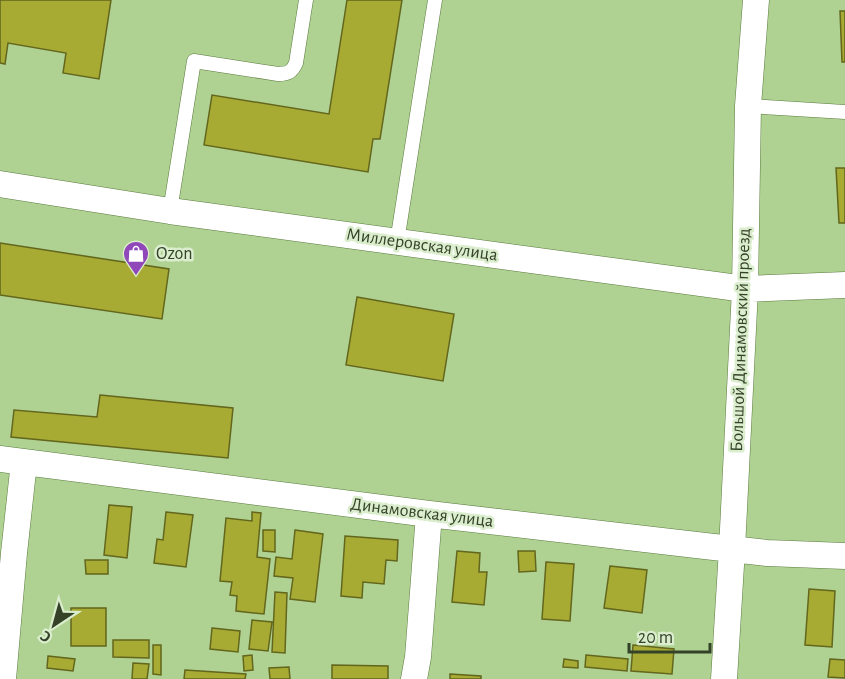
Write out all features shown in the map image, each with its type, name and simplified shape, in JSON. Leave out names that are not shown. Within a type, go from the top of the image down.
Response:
[{"type":"street","name":"Большой Динамовский проезд","points":[[724,679],[745,289],[748,106],[756,0]]},
{"type":"street","name":"Миллеровская улица","points":[[0,184],[170,212],[745,289],[845,285]]},
{"type":"street","name":"Динамовская улица","points":[[12,460],[429,514],[732,549],[767,553],[845,556]]},
{"type":"street","points":[[3,679],[14,553],[12,460]]},
{"type":"street","points":[[414,679],[418,657],[429,514]]},
{"type":"lane","points":[[170,212],[194,61],[287,74],[296,63],[306,0]]},
{"type":"lane","points":[[397,242],[435,0]]},
{"type":"lane","points":[[748,106],[845,112]]},
{"type":"building","points":[[0,0],[111,0],[99,79],[63,73],[66,53],[8,43],[5,64],[0,63]]},
{"type":"building","points":[[347,0],[402,0],[380,139],[373,139],[368,172],[204,145],[212,95],[329,114]]},
{"type":"building","points":[[840,11],[845,11],[845,62],[842,62]]},
{"type":"building","points":[[836,168],[845,168],[845,223],[839,223]]},
{"type":"building","points":[[0,243],[169,269],[162,319],[0,295]]},
{"type":"building","points":[[357,297],[454,314],[443,381],[346,365]]},
{"type":"building","points":[[100,395],[233,408],[228,458],[11,437],[14,410],[97,417]]},
{"type":"building","points":[[109,505],[132,507],[127,558],[104,555]]},
{"type":"building","points":[[166,512],[193,515],[186,567],[154,563],[157,539],[163,540]]},
{"type":"building","points":[[252,512],[261,513],[257,557],[270,559],[264,614],[236,611],[237,596],[230,595],[232,582],[220,581],[226,518],[252,521]]},
{"type":"building","points":[[263,530],[275,530],[275,552],[263,551]]},
{"type":"building","points":[[295,530],[323,534],[315,602],[290,599],[293,578],[274,576],[276,557],[292,559]]},
{"type":"building","points":[[345,536],[398,540],[397,561],[386,560],[384,584],[363,582],[362,598],[341,596]]},
{"type":"building","points":[[457,551],[480,553],[479,572],[487,572],[484,605],[452,602]]},
{"type":"building","points":[[518,551],[535,551],[536,571],[519,572]]},
{"type":"building","points":[[85,560],[108,560],[108,574],[86,574]]},
{"type":"building","points":[[546,562],[574,564],[570,621],[542,619]]},
{"type":"building","points":[[610,566],[647,570],[642,613],[604,608]]},
{"type":"building","points":[[809,589],[835,591],[832,647],[805,645]]},
{"type":"building","points":[[275,592],[287,593],[285,653],[272,652]]},
{"type":"building","points":[[71,608],[106,608],[106,646],[71,646]]},
{"type":"building","points":[[252,620],[272,622],[268,651],[249,649]]},
{"type":"building","points":[[212,628],[240,631],[238,652],[210,649]]},
{"type":"building","points":[[113,640],[149,640],[149,658],[113,657]]},
{"type":"building","points":[[153,645],[161,645],[161,675],[153,674]]},
{"type":"building","points":[[633,645],[674,649],[672,674],[631,671]]},
{"type":"building","points":[[252,655],[253,670],[244,671],[243,656]]},
{"type":"building","points":[[586,655],[628,659],[627,671],[585,667]]},
{"type":"building","points":[[48,656],[75,659],[73,671],[47,668]]},
{"type":"building","points":[[564,659],[578,661],[578,668],[563,667]]},
{"type":"building","points":[[830,659],[845,660],[845,678],[828,677]]},
{"type":"building","points":[[133,663],[149,664],[147,679],[132,679]]},
{"type":"building","points":[[332,665],[388,666],[388,679],[332,679]]},
{"type":"building","points":[[289,667],[290,679],[270,679],[269,668]]},
{"type":"building","points":[[185,670],[246,674],[245,679],[184,679]]},
{"type":"building","points":[[450,674],[481,676],[481,679],[450,679]]},
{"type":"place","name":"Ozon","points":[[136,277]]}]
